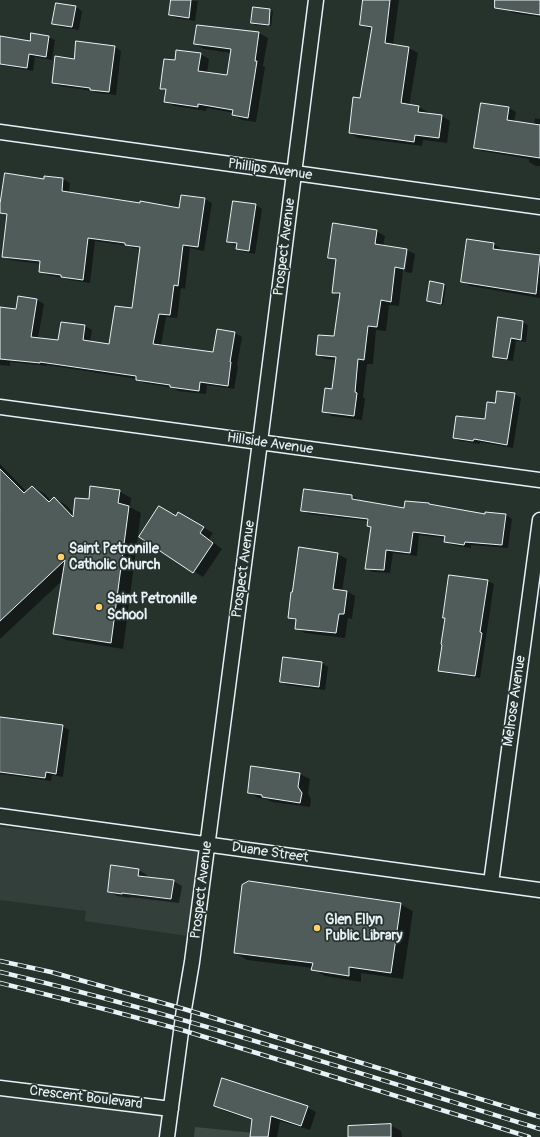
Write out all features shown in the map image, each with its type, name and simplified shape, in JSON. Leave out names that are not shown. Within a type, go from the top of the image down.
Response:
[{"type":"street","name":"Prospect Avenue","points":[[167,1137],[192,962],[316,0]]},
{"type":"street","name":"Phillips Avenue","points":[[0,132],[540,207]]},
{"type":"street","name":"Hillside Avenue","points":[[0,407],[540,480]]},
{"type":"street","name":"Melrose Avenue","points":[[491,883],[540,520]]},
{"type":"street","name":"Duane Street","points":[[0,816],[540,890]]},
{"type":"street","name":"Crescent Boulevard","points":[[0,1088],[171,1109]]},
{"type":"shaded area","points":[[0,827],[200,850],[188,936],[85,921],[86,911],[0,900]]},
{"type":"shaded area","points":[[0,1094],[163,1115],[160,1137],[0,1137]]},
{"type":"shaded area","points":[[195,1127],[254,1133],[253,1137],[194,1137]]},
{"type":"building","points":[[171,0],[191,0],[189,18],[169,15]]},
{"type":"building","points":[[363,0],[390,0],[385,43],[409,47],[401,103],[419,106],[418,112],[442,115],[439,138],[415,135],[414,142],[349,133],[353,97],[360,98],[372,27],[360,25]]},
{"type":"building","points":[[495,0],[540,0],[540,15],[495,8]]},
{"type":"building","points":[[56,3],[76,6],[72,27],[52,24]]},
{"type":"building","points":[[253,7],[270,9],[269,25],[251,23]]},
{"type":"building","points":[[197,25],[259,32],[255,61],[257,61],[248,118],[232,115],[233,110],[198,104],[198,107],[164,102],[166,89],[160,89],[164,59],[175,60],[176,50],[201,53],[198,71],[227,75],[231,49],[194,44]]},
{"type":"building","points":[[31,33],[49,36],[46,57],[29,54],[27,68],[0,64],[0,36],[30,41]]},
{"type":"building","points":[[76,41],[115,46],[109,92],[52,83],[55,56],[74,59]]},
{"type":"building","points":[[481,103],[509,107],[507,120],[540,125],[540,158],[474,148]]},
{"type":"building","points":[[5,173],[44,179],[44,176],[63,178],[62,191],[140,203],[140,201],[179,208],[181,195],[205,198],[198,247],[183,245],[178,286],[174,285],[170,315],[159,314],[153,344],[213,352],[217,329],[235,332],[228,386],[200,382],[199,391],[136,380],[136,376],[40,362],[0,359],[0,307],[16,309],[18,296],[37,299],[31,337],[58,340],[61,322],[85,325],[83,340],[109,344],[115,306],[132,308],[140,247],[125,245],[125,243],[88,238],[83,280],[39,272],[40,261],[2,257],[7,214],[0,213],[0,204]]},
{"type":"building","points":[[233,201],[256,204],[249,251],[236,249],[237,243],[227,242]]},
{"type":"building","points":[[333,223],[377,230],[375,244],[407,249],[404,269],[395,267],[391,302],[381,300],[377,327],[368,326],[364,360],[358,359],[355,392],[357,393],[354,416],[322,412],[325,388],[332,389],[336,357],[316,355],[318,335],[334,336],[340,293],[332,293],[336,259],[328,258]]},
{"type":"building","points":[[467,239],[494,243],[493,249],[540,255],[536,294],[461,282]]},
{"type":"building","points":[[430,281],[444,284],[441,304],[427,301]]},
{"type":"building","points":[[498,317],[523,321],[521,340],[511,338],[507,359],[493,357]]},
{"type":"building","points":[[497,391],[515,393],[507,445],[474,439],[473,441],[453,438],[456,416],[485,419],[487,402],[495,403]]},
{"type":"building","name":"Saint Petronille Catholic Church","points":[[0,469],[24,493],[32,486],[49,502],[54,497],[73,517],[75,498],[89,499],[90,486],[120,490],[118,503],[129,506],[111,643],[53,634],[65,560],[0,621]]},
{"type":"building","points":[[304,489],[352,495],[352,499],[404,508],[405,501],[429,503],[485,514],[485,512],[506,514],[502,545],[465,542],[464,545],[444,542],[445,536],[413,532],[410,553],[386,550],[384,570],[365,569],[371,527],[367,526],[368,519],[301,511]]},
{"type":"building","points":[[159,506],[176,516],[178,512],[204,527],[200,533],[213,543],[193,573],[139,537]]},
{"type":"building","points":[[299,547],[338,553],[333,589],[347,591],[344,614],[339,614],[336,633],[295,629],[296,619],[288,618]]},
{"type":"building","points":[[449,575],[488,580],[475,676],[438,671]]},
{"type":"building","points":[[283,657],[322,662],[319,687],[280,682]]},
{"type":"building","points":[[0,717],[63,725],[56,774],[46,772],[45,778],[0,772]]},
{"type":"building","points":[[251,766],[300,773],[298,787],[302,793],[300,803],[262,797],[262,795],[248,793]]},
{"type":"building","points":[[111,865],[139,869],[138,876],[174,880],[171,899],[108,892]]},
{"type":"building","name":"Glen Ellyn Public Library","points":[[249,881],[401,903],[391,973],[349,967],[349,976],[311,970],[313,963],[234,953],[242,885]]},
{"type":"building","points":[[222,1078],[308,1106],[301,1126],[271,1116],[268,1137],[250,1137],[252,1119],[214,1106]]},
{"type":"building","points":[[391,1124],[391,1137],[348,1137],[348,1126]]},
{"type":"railway","points":[[0,961],[51,972],[184,1009],[540,1117]]},
{"type":"railway","points":[[0,972],[204,1026],[540,1129]]},
{"type":"railway","points":[[0,983],[182,1030],[529,1137]]},
{"type":"place","name":"Saint Petronille Catholic Church","points":[[61,557]]},
{"type":"place","name":"Saint Petronille School","points":[[99,607]]},
{"type":"place","name":"Glen Ellyn Public Library","points":[[317,928]]}]
